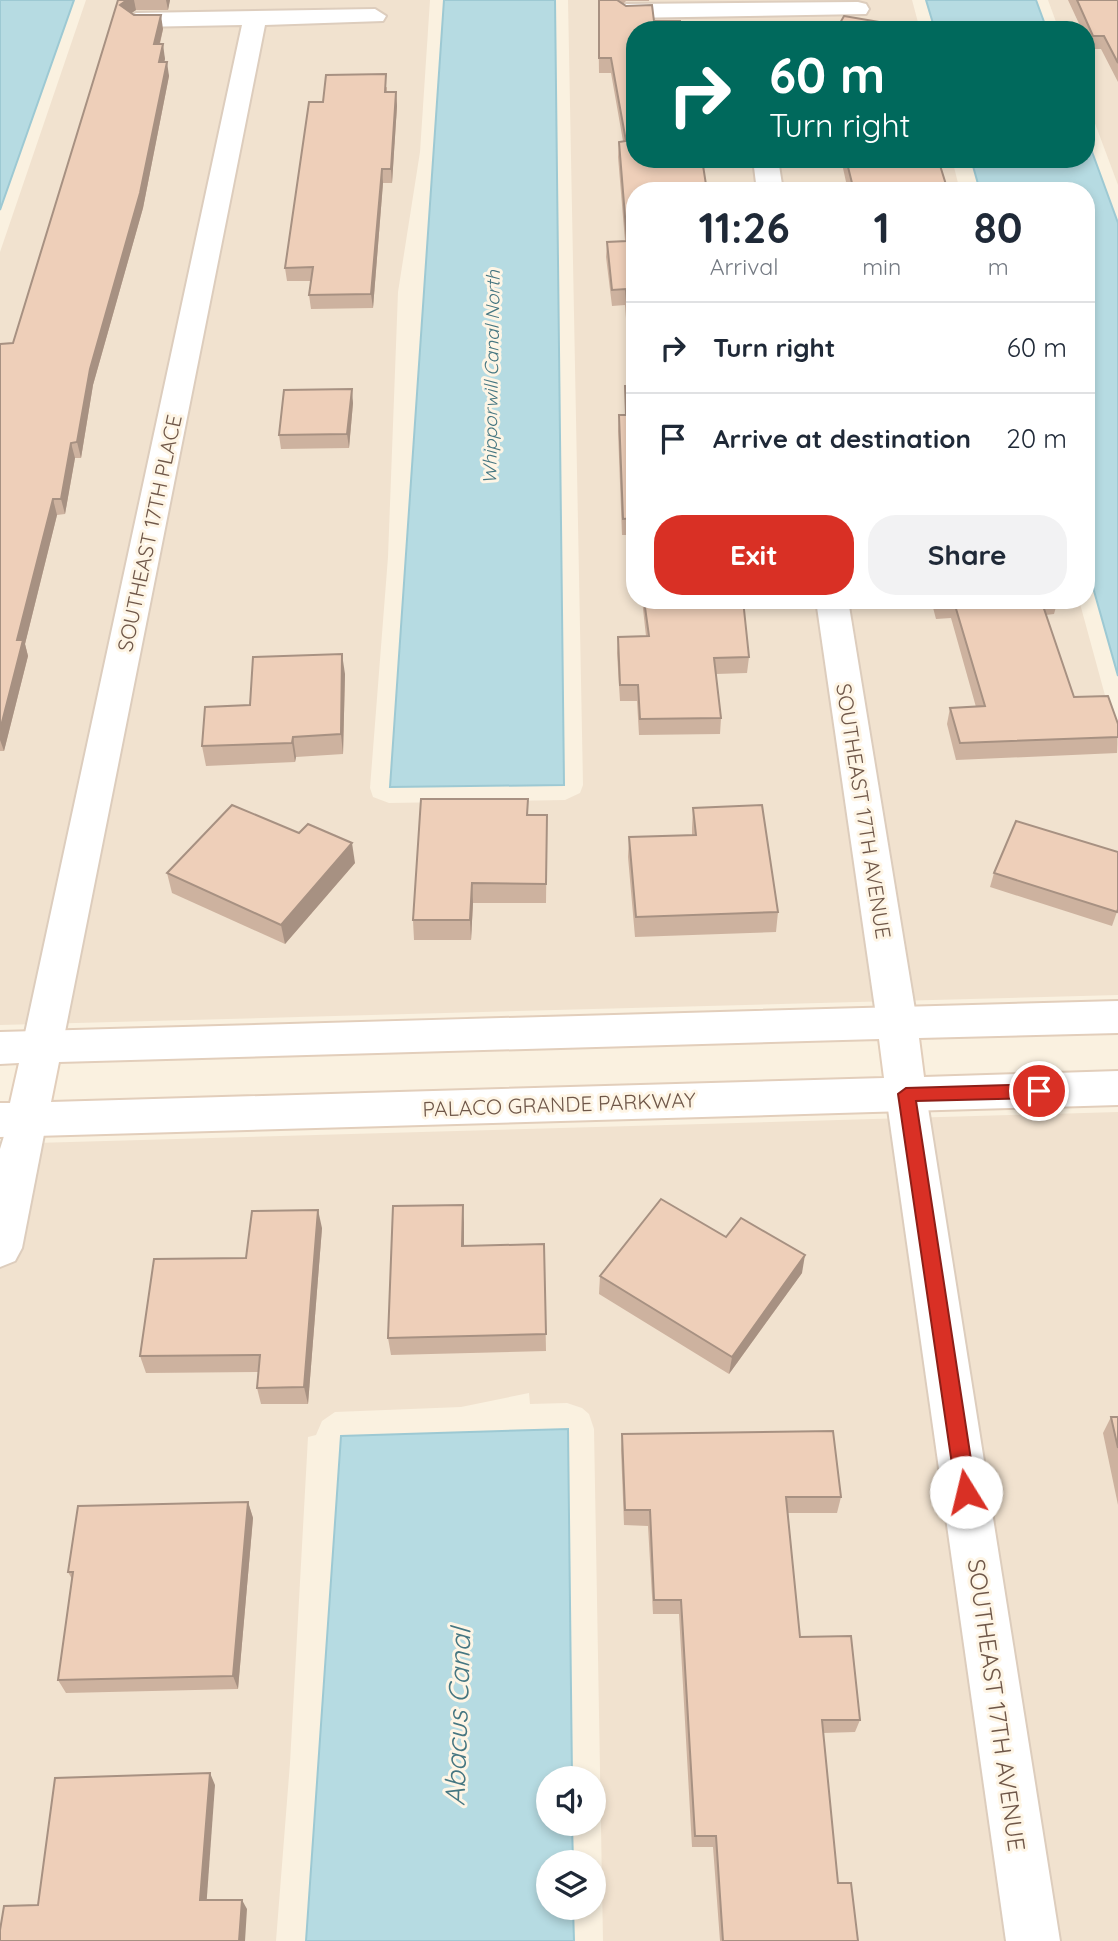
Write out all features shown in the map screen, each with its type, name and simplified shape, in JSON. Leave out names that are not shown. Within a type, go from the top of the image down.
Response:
[{"type":"street","points":[[626,11],[743,20],[858,9]]},
{"type":"street","points":[[136,20],[375,16]]},
{"type":"street","name":"SOUTHEAST 17TH PLACE","points":[[14,1119],[42,1047],[234,130],[255,18]]},
{"type":"street","name":"SOUTHEAST 17TH AVENUE","points":[[833,609],[1033,1941]]},
{"type":"street","points":[[0,1048],[1118,1017]]},
{"type":"street","name":"PALACO GRANDE PARKWAY","points":[[14,1119],[1118,1088]]},
{"type":"street","points":[[0,1248],[14,1119]]},
{"type":"shaded area","points":[[86,0],[430,0],[420,152],[398,292],[388,557],[370,788],[373,797],[389,803],[565,800],[580,793],[583,785],[568,0],[912,0],[918,21],[626,21],[626,168],[954,168],[958,182],[626,182],[626,609],[1081,609],[1118,743],[1118,995],[0,1025],[0,252]]},
{"type":"shaded area","points":[[1048,0],[1118,0],[1118,185],[1095,123],[1095,21],[1056,21]]},
{"type":"shaded area","points":[[1118,1112],[1118,1941],[603,1941],[603,1920],[606,1920],[606,1850],[601,1850],[601,1836],[606,1836],[606,1766],[600,1766],[594,1429],[589,1414],[582,1408],[567,1403],[530,1404],[529,1393],[461,1407],[335,1412],[322,1421],[316,1435],[308,1437],[290,1763],[276,1941],[0,1941],[0,1144]]},
{"type":"water","points":[[0,0],[74,0],[0,210]]},
{"type":"water","name":"Whipporwill Canal North","points":[[444,0],[555,0],[564,785],[390,787]]},
{"type":"water","points":[[926,0],[1036,0],[1044,21],[932,21]]},
{"type":"water","points":[[1095,160],[1118,223],[1118,676],[1095,594],[1095,182],[977,182],[974,168],[1095,168]]},
{"type":"water","name":"Abacus Canal","points":[[568,1429],[572,1766],[536,1766],[536,1836],[572,1836],[573,1850],[536,1850],[536,1920],[573,1920],[574,1941],[306,1941],[341,1436]]},
{"type":"building","points":[[118,0],[127,0],[120,5],[134,15],[161,15],[154,44],[163,44],[159,62],[167,62],[140,193],[90,369],[77,442],[71,443],[61,499],[53,499],[17,640],[23,640],[0,730],[0,344],[13,343]]},
{"type":"building","points":[[599,0],[617,0],[626,6],[652,5],[654,21],[626,21],[626,141],[611,58],[599,58]]},
{"type":"building","points":[[1077,0],[1118,0],[1118,63],[1104,36],[1095,36],[1095,21],[1086,21]]},
{"type":"building","points":[[844,16],[873,21],[841,21]]},
{"type":"building","points":[[386,74],[385,92],[396,92],[391,169],[382,169],[371,294],[309,295],[313,267],[285,268],[309,102],[323,102],[326,75]]},
{"type":"building","points":[[626,141],[626,168],[703,168],[706,182],[626,182],[626,229],[619,142]]},
{"type":"building","points":[[848,168],[941,168],[945,182],[852,182]]},
{"type":"building","points":[[626,241],[626,289],[612,290],[607,242]]},
{"type":"building","points":[[352,389],[347,434],[279,435],[284,390]]},
{"type":"building","points":[[619,415],[626,415],[626,519],[623,519]]},
{"type":"building","points":[[645,609],[744,609],[749,657],[714,658],[721,718],[640,719],[638,685],[620,685],[618,637],[649,636]]},
{"type":"building","points":[[956,609],[1044,609],[1074,697],[1108,696],[1118,724],[1118,737],[960,743],[950,708],[985,706]]},
{"type":"building","points":[[342,654],[341,734],[293,737],[292,743],[202,746],[205,707],[250,705],[253,657]]},
{"type":"building","points":[[421,799],[528,799],[527,815],[547,815],[546,884],[472,883],[470,920],[413,920]]},
{"type":"building","points":[[232,805],[299,833],[308,824],[352,843],[281,925],[167,873]]},
{"type":"building","points":[[762,805],[778,912],[636,917],[629,837],[696,835],[693,808]]},
{"type":"building","points":[[1016,821],[1118,852],[1117,912],[994,873]]},
{"type":"building","points":[[661,1199],[726,1237],[741,1218],[805,1255],[732,1357],[600,1276]]},
{"type":"building","points":[[463,1205],[462,1246],[544,1244],[546,1334],[388,1338],[393,1206]]},
{"type":"building","points":[[318,1210],[304,1387],[257,1388],[260,1355],[140,1356],[154,1259],[246,1258],[252,1211]]},
{"type":"building","points":[[1111,1417],[1118,1417],[1118,1448]]},
{"type":"building","points":[[833,1431],[841,1497],[786,1497],[800,1637],[851,1636],[860,1720],[822,1720],[838,1883],[851,1883],[858,1941],[723,1941],[716,1836],[695,1836],[681,1600],[654,1600],[650,1510],[625,1510],[622,1434]]},
{"type":"building","points":[[248,1502],[233,1676],[58,1680],[73,1572],[68,1572],[78,1506]]},
{"type":"building","points":[[210,1773],[200,1900],[242,1900],[239,1941],[0,1941],[4,1906],[38,1905],[55,1778]]},
{"type":"route","points":[[966,1492],[906,1094],[1039,1091]]}]
